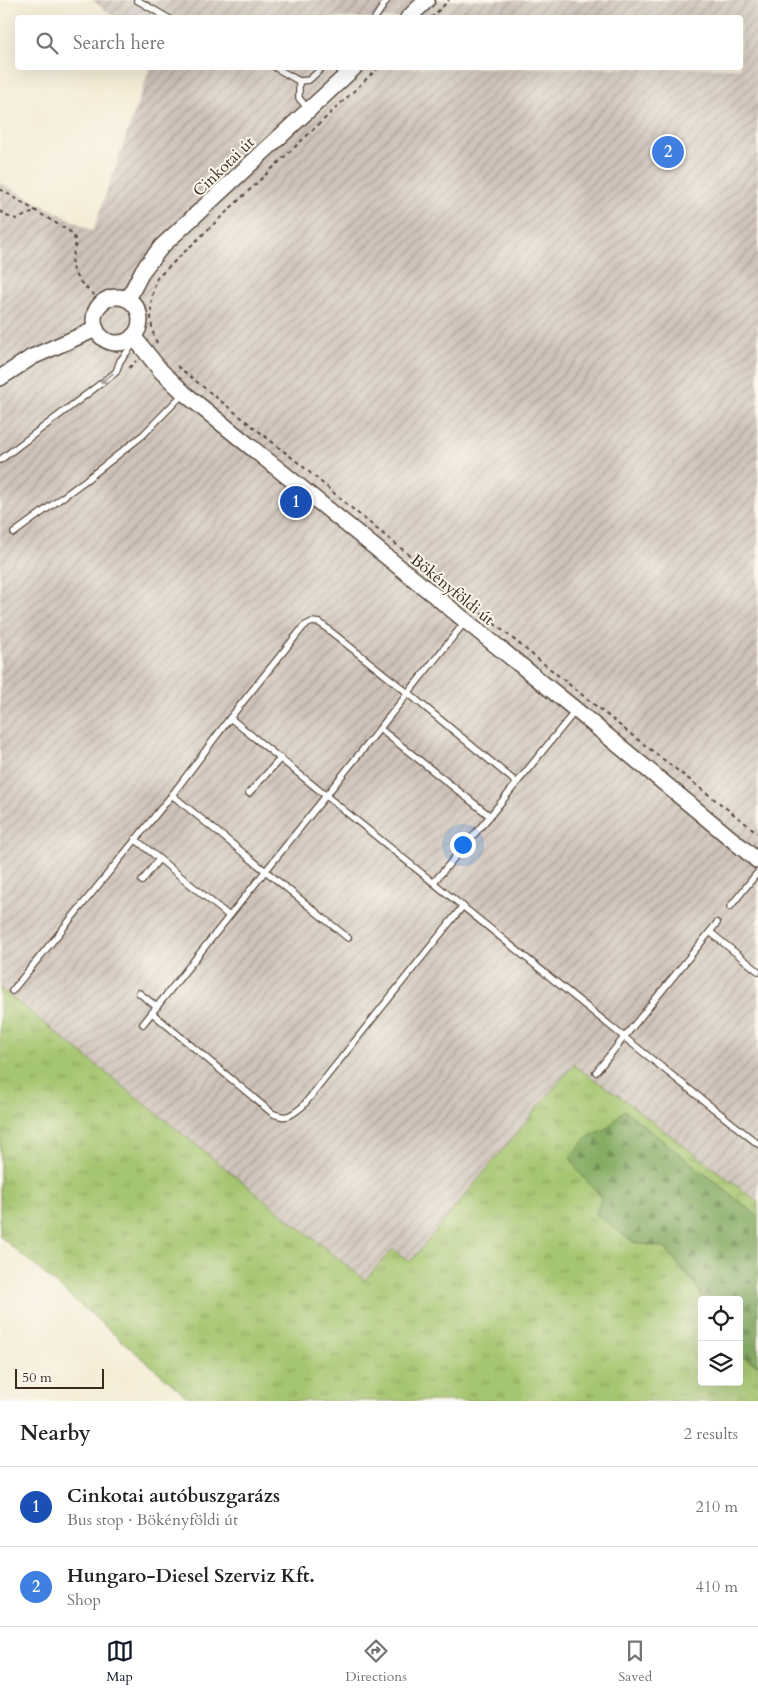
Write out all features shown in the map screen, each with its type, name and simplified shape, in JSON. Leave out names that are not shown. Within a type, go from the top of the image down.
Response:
[{"type":"street","points":[[412,15],[424,6]]},
{"type":"street","name":"Cinkotai út","points":[[128,300],[143,270],[162,246],[199,214],[308,109],[352,70]]},
{"type":"street","points":[[120,297],[128,300],[136,307],[140,317],[135,338],[124,342],[113,342],[103,338],[96,329],[94,322],[95,314],[102,302],[110,298],[120,297]]},
{"type":"street","points":[[0,378],[32,356],[96,329]]},
{"type":"street","name":"Bökényföldi út","points":[[135,338],[161,371],[184,393],[576,710],[758,861]]},
{"type":"lane","points":[[137,0],[163,15]]},
{"type":"lane","points":[[377,15],[387,0]]},
{"type":"lane","points":[[280,70],[299,81],[309,80],[320,70]]},
{"type":"lane","points":[[299,81],[299,98],[308,109]]},
{"type":"lane","points":[[0,460],[116,372],[120,361],[135,338]]},
{"type":"lane","points":[[14,532],[144,435],[184,393]]},
{"type":"lane","points":[[143,1024],[465,621]]},
{"type":"lane","points":[[12,991],[172,795],[230,718],[304,626],[312,622],[320,623],[517,783]]},
{"type":"lane","points":[[434,882],[576,710]]},
{"type":"lane","points":[[230,718],[758,1144]]},
{"type":"lane","points":[[380,729],[490,816]]},
{"type":"lane","points":[[249,794],[281,758]]},
{"type":"lane","points":[[172,795],[348,938]]},
{"type":"lane","points":[[135,840],[229,916]]},
{"type":"lane","points":[[142,881],[160,859]]},
{"type":"lane","points":[[730,907],[758,872]]},
{"type":"lane","points":[[152,1012],[272,1113],[280,1117],[288,1116],[303,1106],[463,906]]},
{"type":"lane","points":[[596,1072],[717,923]]},
{"type":"lane","points":[[710,932],[758,971]]},
{"type":"lane","points":[[139,992],[157,1006]]},
{"type":"path","points":[[424,6],[449,0]]},
{"type":"path","points":[[160,347],[153,335],[151,304],[152,290],[157,278],[376,70]]},
{"type":"path","points":[[0,190],[72,233],[76,245],[71,262],[73,270],[78,280],[102,302]]},
{"type":"path","points":[[0,211],[6,216],[17,219],[35,212]]},
{"type":"path","points":[[172,362],[628,732],[758,833]]},
{"type":"shaded area","points":[[92,0],[758,0],[758,1202],[619,1096],[573,1066],[409,1263],[392,1249],[365,1281],[0,988],[0,183],[93,231],[149,70],[743,70],[743,15],[112,15]]},
{"type":"green space","points":[[0,988],[365,1280],[393,1249],[410,1262],[573,1065],[619,1096],[758,1202],[758,1216],[624,1110],[609,1127],[588,1137],[578,1171],[602,1197],[633,1242],[665,1248],[699,1290],[701,1296],[698,1296],[698,1386],[743,1386],[743,1357],[758,1365],[758,1401],[192,1401],[0,1236]]},
{"type":"green space","points":[[624,1110],[758,1216],[758,1365],[743,1357],[743,1296],[701,1296],[699,1289],[665,1248],[633,1242],[596,1214],[601,1197],[578,1171],[570,1157],[588,1137],[609,1127]]},
{"type":"place","name":"Hungaro-Diesel Szerviz Kft.","points":[[668,152]]},
{"type":"place","name":"Cinkotai autóbuszgarázs","points":[[296,502]]}]
